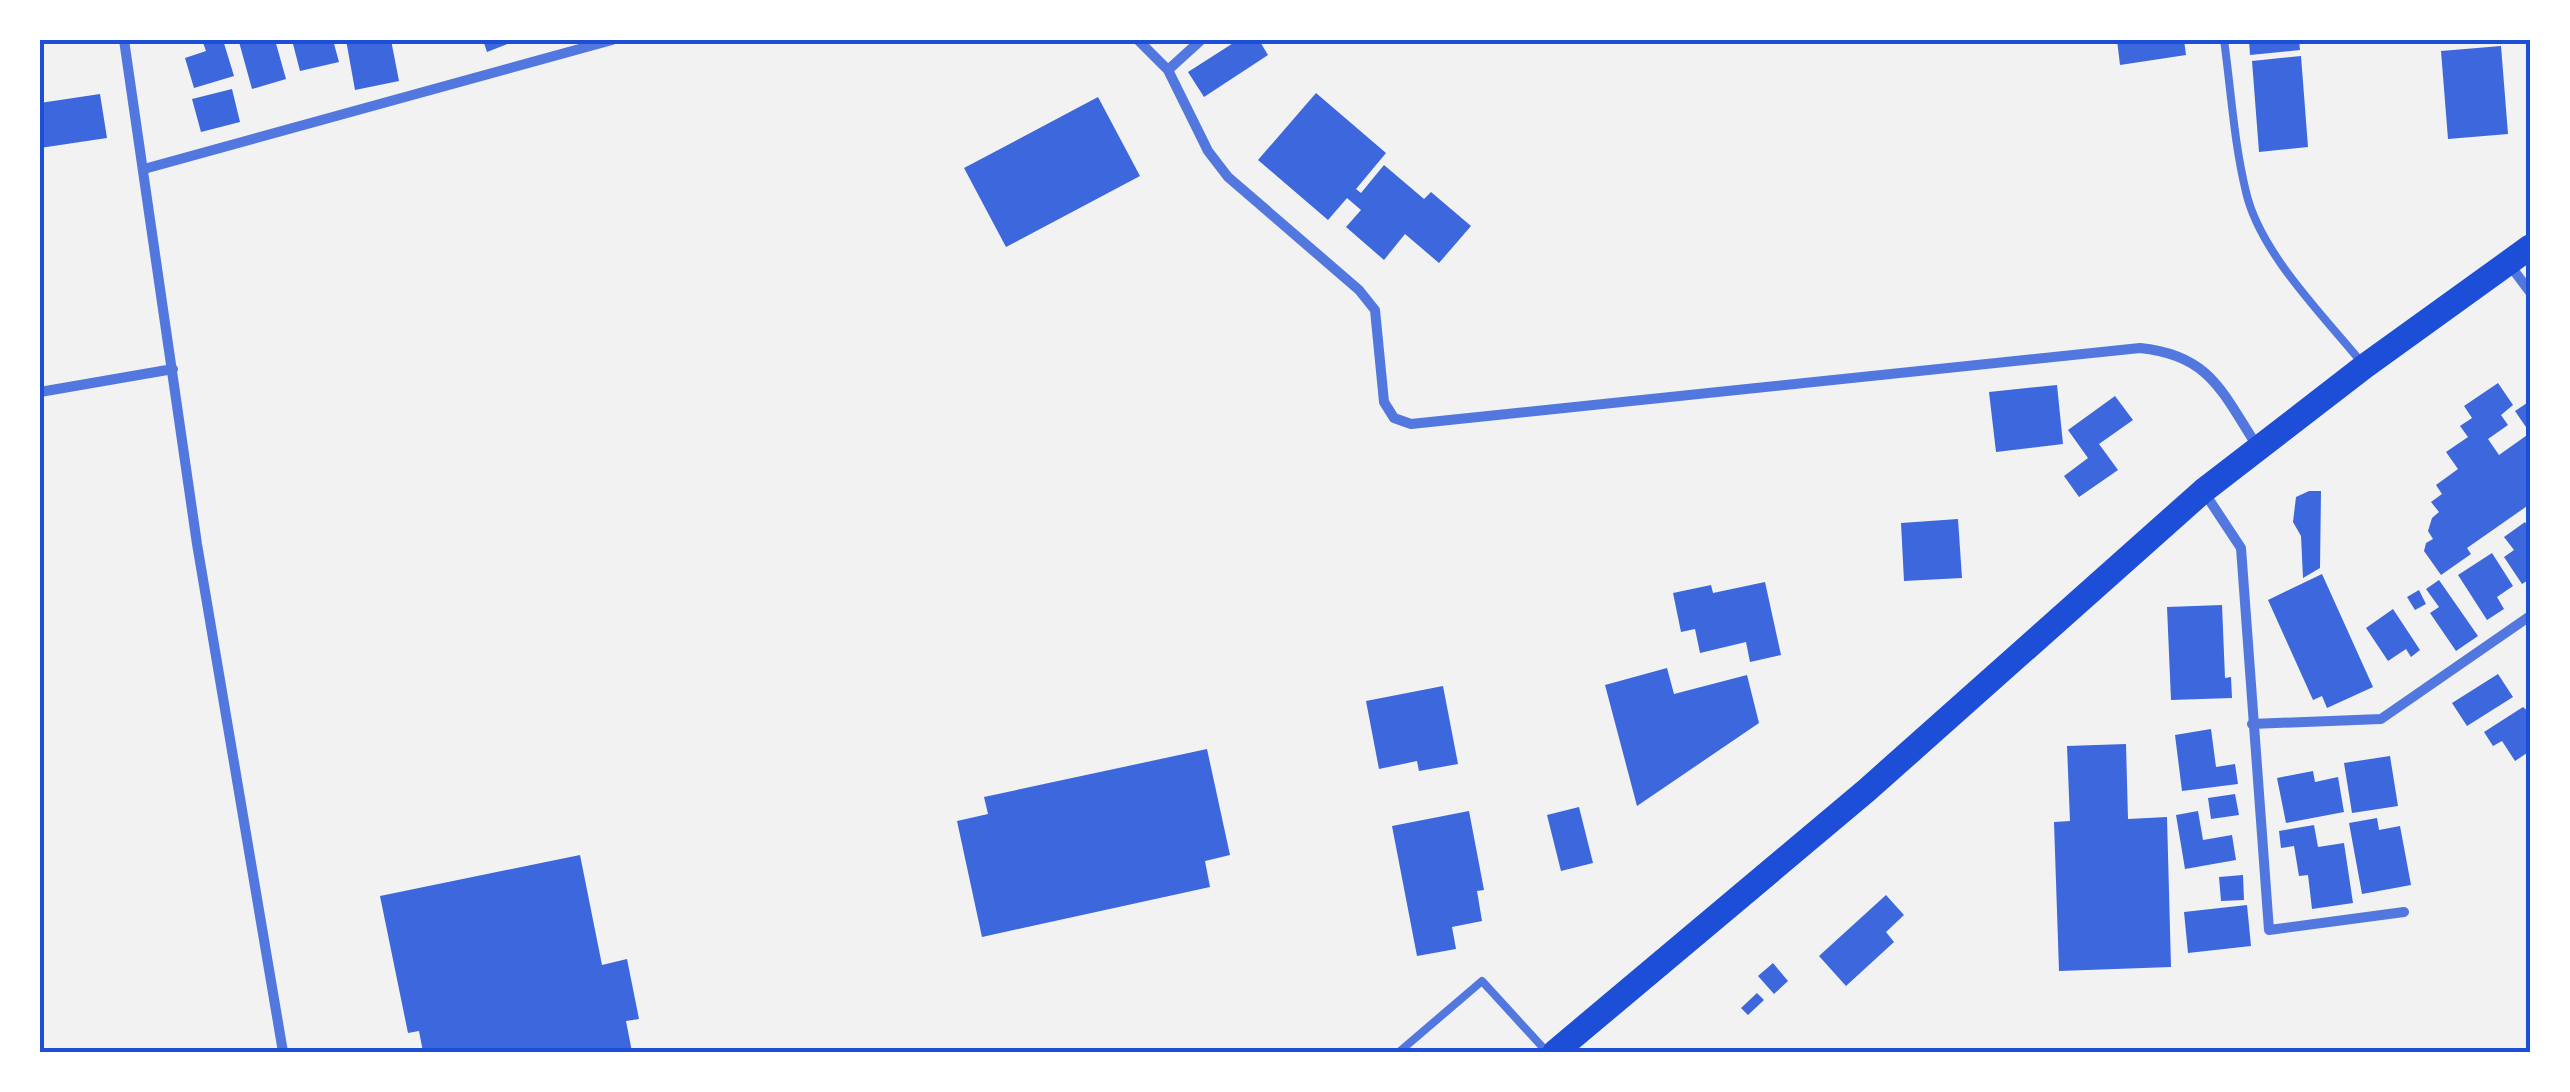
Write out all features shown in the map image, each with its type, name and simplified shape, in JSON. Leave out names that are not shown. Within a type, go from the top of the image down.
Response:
[{"type":"main road","points":[[1555,1052],[1867,790],[2203,491],[2364,366],[2530,247]]},
{"type":"street","points":[[124,40],[197,544],[283,1052]]},
{"type":"street","points":[[144,169],[612,40]]},
{"type":"street","points":[[1138,40],[1168,70],[1208,151],[1228,176],[1350,282],[1375,310],[1384,402],[1394,418],[1412,424],[2140,348],[2166,350],[2188,359],[2212,377],[2258,447]]},
{"type":"street","points":[[1168,70],[1202,40]]},
{"type":"street","points":[[2509,264],[2530,292]]},
{"type":"street","points":[[40,392],[174,368]]},
{"type":"street","points":[[2203,491],[2241,548],[2269,930],[2404,912]]},
{"type":"street","points":[[2252,724],[2381,719],[2530,616]]},
{"type":"lane","points":[[2224,40],[2246,194],[2261,230],[2290,275],[2364,366]]},
{"type":"lane","points":[[1399,1052],[1482,980],[1547,1052]]},
{"type":"building","points":[[202,40],[223,40],[234,76],[194,88],[185,58],[206,51]]},
{"type":"building","points":[[275,40],[286,79],[252,89],[239,42]]},
{"type":"building","points":[[292,40],[333,40],[339,62],[300,71]]},
{"type":"building","points":[[346,40],[391,40],[399,81],[355,90]]},
{"type":"building","points":[[483,40],[518,40],[487,52]]},
{"type":"building","points":[[1238,40],[1259,40],[1268,55],[1204,97],[1188,72]]},
{"type":"building","points":[[2117,40],[2184,40],[2186,55],[2120,65]]},
{"type":"building","points":[[2249,40],[2299,40],[2300,50],[2250,55]]},
{"type":"building","points":[[2501,46],[2508,134],[2448,139],[2441,51]]},
{"type":"building","points":[[2301,56],[2308,147],[2259,152],[2252,61]]},
{"type":"building","points":[[232,89],[240,122],[201,132],[192,99]]},
{"type":"building","points":[[1316,93],[1386,153],[1356,189],[1361,193],[1384,165],[1424,199],[1431,192],[1471,226],[1439,263],[1405,234],[1384,260],[1346,227],[1361,210],[1347,198],[1328,220],[1258,160]]},
{"type":"building","points":[[100,94],[107,138],[40,148],[40,103]]},
{"type":"building","points":[[1098,97],[1140,176],[1006,247],[964,168]]},
{"type":"building","points":[[2498,383],[2513,405],[2501,415],[2508,425],[2488,439],[2499,455],[2530,433],[2530,504],[2467,548],[2471,554],[2441,575],[2424,551],[2426,543],[2433,539],[2428,531],[2432,518],[2439,512],[2431,502],[2442,494],[2436,485],[2458,469],[2446,452],[2468,437],[2460,426],[2472,418],[2464,406]]},
{"type":"building","points":[[2057,385],[2063,444],[1996,452],[1989,392]]},
{"type":"building","points":[[2115,396],[2133,420],[2099,444],[2118,470],[2079,497],[2064,476],[2088,458],[2068,430]]},
{"type":"building","points":[[2530,401],[2530,433],[2515,411]]},
{"type":"building","points":[[2321,491],[2320,568],[2303,578],[2301,536],[2293,522],[2296,497]]},
{"type":"building","points":[[1958,519],[1962,578],[1904,581],[1901,523]]},
{"type":"building","points":[[2525,522],[2530,530],[2530,579],[2522,584],[2504,557],[2514,550],[2504,537]]},
{"type":"building","points":[[2492,553],[2513,586],[2497,597],[2504,609],[2487,620],[2458,575]]},
{"type":"building","points":[[2322,574],[2373,687],[2327,708],[2322,696],[2313,700],[2268,600]]},
{"type":"building","points":[[2439,580],[2478,636],[2456,651],[2430,613],[2439,607],[2426,589]]},
{"type":"building","points":[[1765,582],[1781,655],[1750,662],[1746,642],[1700,653],[1695,629],[1681,632],[1673,593],[1711,585],[1713,593]]},
{"type":"building","points":[[2419,590],[2426,604],[2415,610],[2407,597]]},
{"type":"building","points":[[2222,605],[2225,678],[2231,677],[2232,698],[2171,700],[2167,607]]},
{"type":"building","points":[[2393,609],[2420,650],[2411,657],[2406,649],[2388,661],[2366,628]]},
{"type":"building","points":[[1667,668],[1674,694],[1747,675],[1759,723],[1637,806],[1605,685]]},
{"type":"building","points":[[2498,674],[2513,697],[2467,726],[2452,703]]},
{"type":"building","points":[[1443,686],[1458,764],[1419,771],[1417,761],[1379,769],[1366,701]]},
{"type":"building","points":[[2523,707],[2530,713],[2530,751],[2515,761],[2502,741],[2493,746],[2484,732]]},
{"type":"building","points":[[2211,729],[2216,767],[2235,764],[2238,784],[2182,791],[2175,735]]},
{"type":"building","points":[[2126,744],[2128,819],[2167,817],[2171,967],[2059,971],[2054,822],[2070,821],[2067,746]]},
{"type":"building","points":[[1207,749],[1230,855],[1205,861],[1210,887],[982,937],[957,821],[988,814],[984,797]]},
{"type":"building","points":[[2390,756],[2398,806],[2352,813],[2344,763]]},
{"type":"building","points":[[2313,771],[2315,782],[2338,777],[2344,812],[2286,823],[2277,778]]},
{"type":"building","points":[[2235,794],[2239,815],[2211,819],[2208,798]]},
{"type":"building","points":[[1579,807],[1593,863],[1561,871],[1547,815]]},
{"type":"building","points":[[1469,811],[1484,890],[1477,891],[1482,921],[1452,927],[1456,949],[1417,956],[1392,826]]},
{"type":"building","points":[[2198,811],[2203,840],[2232,835],[2236,860],[2185,869],[2176,815]]},
{"type":"building","points":[[2377,818],[2379,830],[2400,826],[2411,885],[2362,894],[2349,823]]},
{"type":"building","points":[[2314,825],[2318,847],[2344,843],[2353,903],[2312,909],[2308,875],[2299,876],[2294,846],[2281,848],[2279,831]]},
{"type":"building","points":[[580,855],[602,965],[627,959],[639,1019],[626,1021],[632,1052],[423,1052],[419,1031],[408,1033],[380,896]]},
{"type":"building","points":[[2243,875],[2244,900],[2221,901],[2219,877]]},
{"type":"building","points":[[1886,895],[1904,915],[1886,932],[1894,942],[1846,986],[1819,956]]},
{"type":"building","points":[[2247,905],[2251,946],[2188,953],[2184,912]]},
{"type":"building","points":[[1773,963],[1788,981],[1774,994],[1758,976]]},
{"type":"building","points":[[1757,993],[1764,1000],[1748,1015],[1741,1008]]}]
